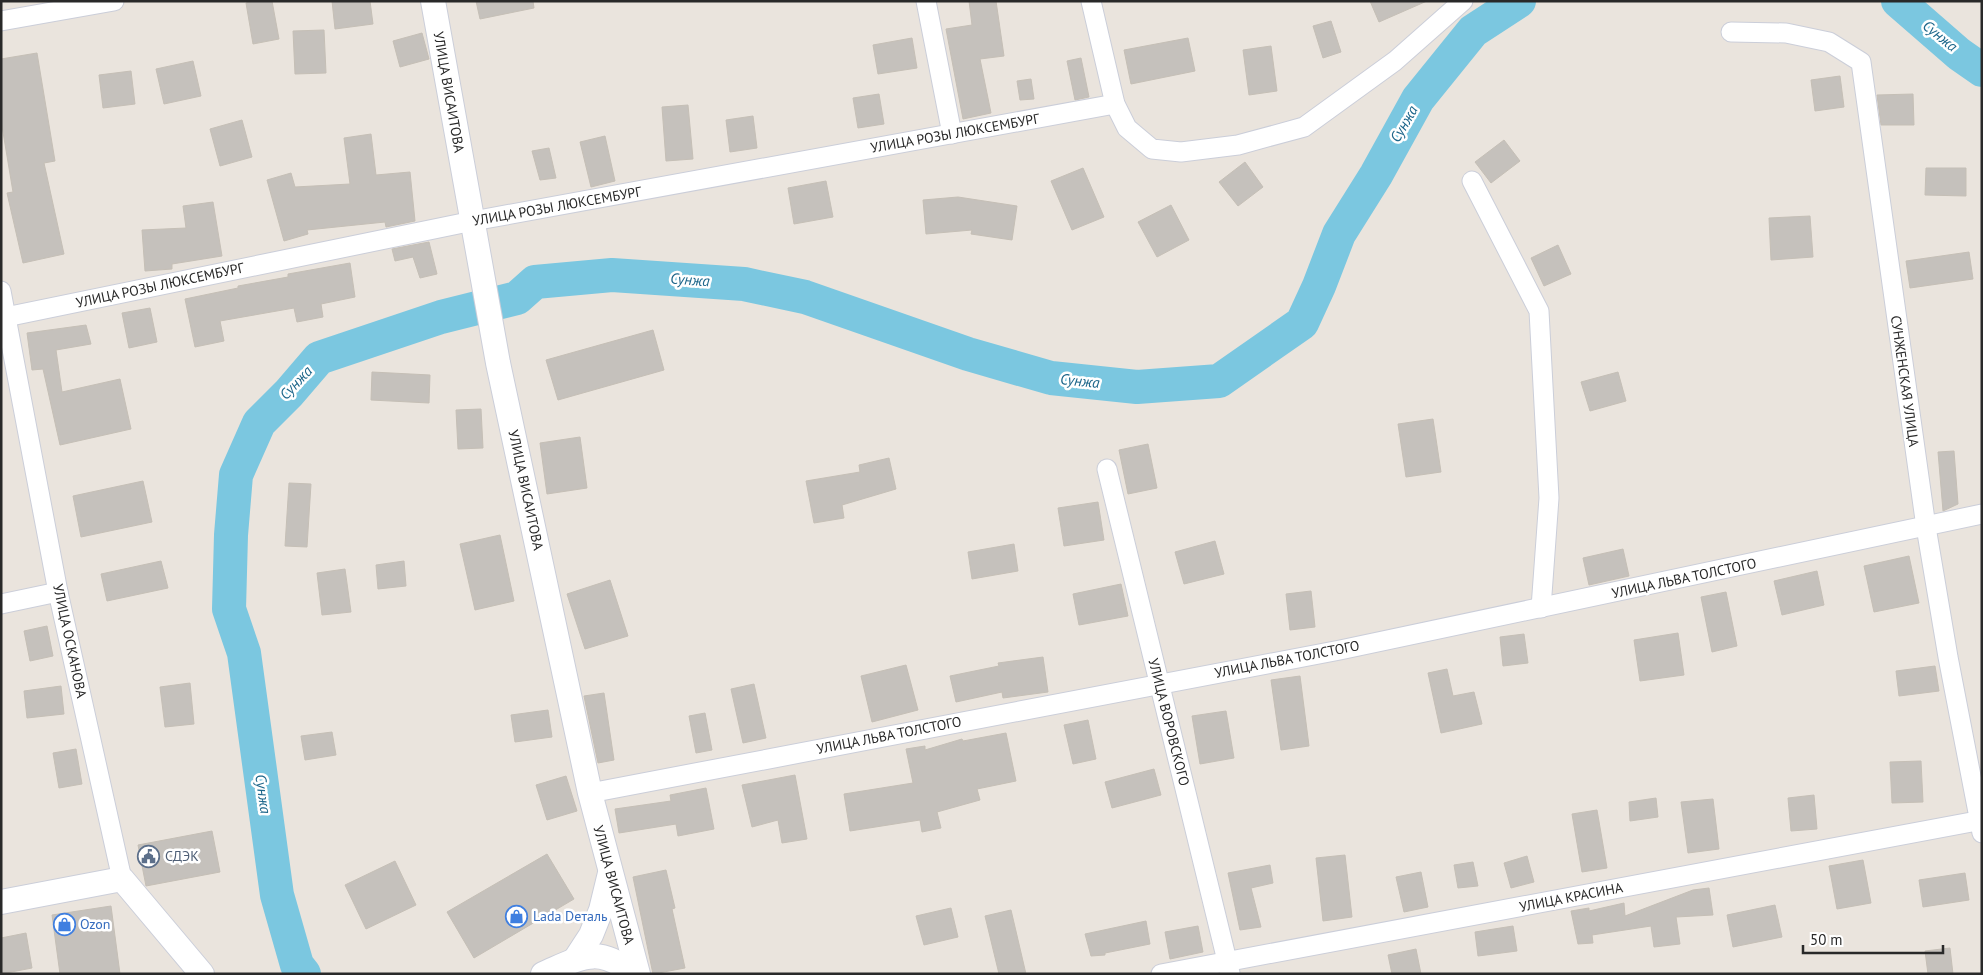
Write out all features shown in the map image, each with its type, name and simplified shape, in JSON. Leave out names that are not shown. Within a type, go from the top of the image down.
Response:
[{"type":"street","points":[[1,21],[114,1]]},
{"type":"street","name":"УЛИЦА ВИСАИТОВА","points":[[433,1],[498,363],[590,793],[638,974]]},
{"type":"street","points":[[926,1],[952,134]]},
{"type":"street","points":[[1091,1],[1115,104],[1127,128],[1152,149],[1181,152],[1238,145],[1304,127],[1395,61],[1463,1]]},
{"type":"street","name":"СУНЖЕНСКАЯ УЛИЦА","points":[[1731,32],[1786,33],[1829,42],[1861,62],[1926,527],[1948,657],[1981,824]]},
{"type":"street","name":"УЛИЦА РОЗЫ ЛЮКСЕМБУРГ","points":[[4,318],[473,221],[1115,104]]},
{"type":"street","points":[[1472,181],[1539,311],[1549,498],[1541,608]]},
{"type":"street","name":"УЛИЦА ОСКАНОВА","points":[[1,291],[4,318],[58,592],[122,879],[196,971]]},
{"type":"street","name":"УЛИЦА ВОРОВСКОГО","points":[[1107,469],[1229,967]]},
{"type":"street","name":"УЛИЦА ЛЬВА ТОЛСТОГО","points":[[590,793],[1340,650],[1982,514]]},
{"type":"street","points":[[1,604],[58,592]]},
{"type":"street","name":"УЛИЦА КРАСИНА","points":[[1161,974],[1229,967],[1981,824]]},
{"type":"street","points":[[559,968],[591,935],[601,910],[611,871]]},
{"type":"street","points":[[1,902],[122,879]]},
{"type":"street","points":[[559,968],[592,956],[607,958],[622,964],[633,974]]},
{"type":"building","points":[[272,1],[279,39],[253,44],[246,3]]},
{"type":"building","points":[[332,1],[370,1],[373,24],[335,29]]},
{"type":"building","points":[[476,1],[533,1],[534,8],[480,19]]},
{"type":"building","points":[[969,1],[996,1],[1004,56],[980,59],[991,113],[963,119],[946,29],[972,25]]},
{"type":"building","points":[[1370,1],[1427,1],[1379,22]]},
{"type":"building","points":[[1331,21],[1341,52],[1323,58],[1313,26]]},
{"type":"building","points":[[324,30],[326,73],[295,74],[293,31]]},
{"type":"building","points":[[422,33],[429,59],[400,67],[393,41]]},
{"type":"building","points":[[912,38],[917,68],[878,74],[873,45]]},
{"type":"building","points":[[1188,38],[1195,71],[1131,84],[1124,50]]},
{"type":"building","points":[[1271,46],[1277,91],[1249,95],[1243,50]]},
{"type":"building","points":[[37,53],[55,161],[44,163],[64,254],[23,263],[7,193],[13,192],[1,120],[1,59]]},
{"type":"building","points":[[1081,58],[1089,97],[1075,100],[1067,61]]},
{"type":"building","points":[[193,61],[201,96],[164,104],[156,69]]},
{"type":"building","points":[[131,71],[135,104],[103,108],[99,75]]},
{"type":"building","points":[[1840,76],[1844,107],[1815,111],[1811,80]]},
{"type":"building","points":[[1031,79],[1034,99],[1020,100],[1017,81]]},
{"type":"building","points":[[879,94],[884,124],[858,128],[853,98]]},
{"type":"building","points":[[1913,94],[1914,125],[1881,125],[1877,95]]},
{"type":"building","points":[[688,105],[693,159],[666,161],[662,107]]},
{"type":"building","points":[[753,116],[757,148],[730,152],[726,120]]},
{"type":"building","points":[[242,120],[252,157],[220,166],[210,129]]},
{"type":"building","points":[[371,134],[376,175],[410,172],[415,221],[386,227],[385,222],[307,230],[308,234],[284,241],[267,180],[291,173],[295,187],[350,184],[344,138]]},
{"type":"building","points":[[605,136],[615,181],[591,187],[580,142]]},
{"type":"building","points":[[1504,140],[1520,161],[1491,183],[1475,162]]},
{"type":"building","points":[[549,148],[556,178],[540,180],[532,151]]},
{"type":"building","points":[[1245,162],[1263,187],[1238,206],[1219,182]]},
{"type":"building","points":[[1083,168],[1104,217],[1072,230],[1051,181]]},
{"type":"building","points":[[1926,168],[1966,168],[1966,196],[1925,195]]},
{"type":"building","points":[[826,181],[833,217],[794,224],[788,188]]},
{"type":"building","points":[[958,197],[1017,206],[1012,240],[971,234],[972,230],[926,234],[923,200]]},
{"type":"building","points":[[213,202],[222,256],[172,264],[172,269],[145,271],[142,230],[186,228],[183,206]]},
{"type":"building","points":[[1171,205],[1189,240],[1157,257],[1138,222]]},
{"type":"building","points":[[1810,216],[1813,257],[1771,260],[1769,218]]},
{"type":"building","points":[[429,242],[437,274],[420,278],[413,257],[395,261],[392,249]]},
{"type":"building","points":[[1558,245],[1571,274],[1544,286],[1531,258]]},
{"type":"building","points":[[1969,252],[1973,279],[1910,288],[1906,261]]},
{"type":"building","points":[[350,263],[355,297],[321,304],[323,317],[297,322],[294,308],[220,321],[224,341],[195,347],[185,299],[238,288],[238,286],[288,277],[288,274]]},
{"type":"building","points":[[150,308],[157,342],[129,348],[122,313]]},
{"type":"building","points":[[86,325],[91,344],[56,350],[62,392],[120,379],[131,429],[60,445],[43,369],[32,370],[27,333]]},
{"type":"building","points":[[653,330],[664,370],[558,400],[546,360]]},
{"type":"building","points":[[372,372],[430,375],[429,403],[371,400]]},
{"type":"building","points":[[1618,372],[1626,401],[1590,411],[1581,382]]},
{"type":"building","points":[[481,409],[483,448],[458,449],[456,410]]},
{"type":"building","points":[[1433,419],[1441,472],[1406,477],[1398,424]]},
{"type":"building","points":[[580,437],[587,488],[547,494],[540,443]]},
{"type":"building","points":[[1148,444],[1157,488],[1128,494],[1119,450]]},
{"type":"building","points":[[1954,451],[1958,504],[1943,511],[1938,452]]},
{"type":"building","points":[[889,458],[896,489],[842,505],[844,518],[814,523],[806,481],[860,472],[859,465]]},
{"type":"building","points":[[143,481],[152,522],[81,537],[73,496]]},
{"type":"building","points":[[289,483],[311,484],[307,547],[285,546]]},
{"type":"building","points":[[1098,502],[1104,540],[1064,546],[1058,508]]},
{"type":"building","points":[[500,535],[514,601],[475,610],[460,544]]},
{"type":"building","points":[[1215,541],[1224,574],[1184,584],[1175,552]]},
{"type":"building","points":[[1014,544],[1018,571],[972,579],[968,552]]},
{"type":"building","points":[[1623,549],[1629,576],[1589,585],[1583,558]]},
{"type":"building","points":[[1909,556],[1919,603],[1874,612],[1864,566]]},
{"type":"building","points":[[161,561],[168,588],[107,601],[101,574]]},
{"type":"building","points":[[404,561],[406,586],[378,589],[376,565]]},
{"type":"building","points":[[345,569],[351,612],[322,615],[317,573]]},
{"type":"building","points":[[1817,571],[1824,605],[1782,615],[1774,581]]},
{"type":"building","points":[[610,580],[628,636],[585,649],[567,594]]},
{"type":"building","points":[[1121,584],[1128,616],[1079,625],[1073,594]]},
{"type":"building","points":[[1311,591],[1315,627],[1290,630],[1286,594]]},
{"type":"building","points":[[1726,592],[1737,646],[1712,652],[1701,597]]},
{"type":"building","points":[[47,626],[53,656],[30,661],[24,631]]},
{"type":"building","points":[[1678,633],[1684,675],[1640,681],[1634,640]]},
{"type":"building","points":[[1524,634],[1528,663],[1503,666],[1500,637]]},
{"type":"building","points":[[1043,657],[1048,692],[1003,698],[1002,692],[956,702],[950,676],[999,666],[998,663]]},
{"type":"building","points":[[906,665],[918,710],[872,722],[861,676]]},
{"type":"building","points":[[1935,666],[1939,691],[1899,696],[1896,671]]},
{"type":"building","points":[[1447,669],[1453,696],[1474,692],[1482,724],[1441,733],[1428,673]]},
{"type":"building","points":[[1300,676],[1309,746],[1281,750],[1271,680]]},
{"type":"building","points":[[190,683],[194,724],[165,727],[160,687]]},
{"type":"building","points":[[754,684],[766,738],[743,743],[731,689]]},
{"type":"building","points":[[61,686],[64,714],[27,718],[24,691]]},
{"type":"building","points":[[604,693],[614,760],[598,763],[584,696]]},
{"type":"building","points":[[548,710],[552,737],[515,742],[511,715]]},
{"type":"building","points":[[1226,711],[1234,758],[1200,764],[1192,716]]},
{"type":"building","points":[[705,713],[712,750],[696,753],[689,716]]},
{"type":"building","points":[[1088,720],[1096,759],[1073,764],[1064,725]]},
{"type":"building","points":[[332,732],[336,755],[305,760],[301,736]]},
{"type":"building","points":[[1006,733],[1016,781],[977,789],[980,800],[937,812],[941,828],[922,832],[920,820],[850,831],[844,794],[913,783],[906,749],[925,746],[925,750],[962,739],[963,741]]},
{"type":"building","points":[[76,749],[82,784],[59,788],[53,753]]},
{"type":"building","points":[[1921,761],[1923,802],[1892,803],[1890,762]]},
{"type":"building","points":[[1154,769],[1161,795],[1112,808],[1105,782]]},
{"type":"building","points":[[795,775],[807,839],[782,843],[778,820],[752,827],[742,785]]},
{"type":"building","points":[[566,776],[577,811],[547,820],[536,785]]},
{"type":"building","points":[[706,788],[714,829],[678,836],[676,824],[619,833],[615,809],[671,801],[670,795]]},
{"type":"building","points":[[1814,795],[1817,829],[1791,831],[1788,798]]},
{"type":"building","points":[[1656,798],[1658,817],[1630,821],[1629,802]]},
{"type":"building","points":[[1713,799],[1719,849],[1688,853],[1681,802]]},
{"type":"building","points":[[1597,810],[1607,868],[1582,872],[1572,814]]},
{"type":"building","points":[[212,831],[220,872],[146,886],[138,845]]},
{"type":"building","points":[[547,854],[574,899],[474,958],[447,912]]},
{"type":"building","points":[[1345,855],[1352,917],[1323,921],[1316,858]]},
{"type":"building","points":[[1527,856],[1534,882],[1511,888],[1504,863]]},
{"type":"building","points":[[1863,860],[1871,903],[1837,909],[1829,866]]},
{"type":"building","points":[[395,861],[416,905],[366,929],[345,885]]},
{"type":"building","points":[[1473,862],[1478,886],[1458,888],[1454,865]]},
{"type":"building","points":[[1270,865],[1273,883],[1251,888],[1261,927],[1240,930],[1228,873]]},
{"type":"building","points":[[666,870],[675,908],[672,909],[685,968],[653,974],[633,877]]},
{"type":"building","points":[[1421,872],[1428,907],[1404,912],[1396,877]]},
{"type":"building","points":[[1965,873],[1969,900],[1923,907],[1919,880]]},
{"type":"building","points":[[1709,888],[1713,915],[1676,917],[1680,944],[1654,947],[1651,926],[1592,935],[1593,943],[1578,944],[1571,911],[1589,908],[1589,911],[1624,903],[1625,916],[1693,890]]},
{"type":"building","points":[[1775,905],[1782,937],[1733,947],[1727,915]]},
{"type":"building","points":[[111,906],[120,974],[60,974],[52,915]]},
{"type":"building","points":[[951,908],[958,937],[924,945],[916,916]]},
{"type":"building","points":[[1011,910],[1026,974],[999,974],[985,916]]},
{"type":"building","points":[[1146,921],[1150,944],[1105,953],[1105,955],[1091,956],[1085,934]]},
{"type":"building","points":[[1198,926],[1203,952],[1170,959],[1165,932]]},
{"type":"building","points":[[1513,926],[1517,951],[1478,956],[1475,932]]},
{"type":"building","points":[[26,933],[32,968],[1,974],[1,938]]},
{"type":"building","points":[[1950,948],[1953,974],[1928,974],[1925,951]]},
{"type":"building","points":[[1416,949],[1421,974],[1392,974],[1388,955]]},
{"type":"waterway","name":"Сунжа","points":[[304,974],[297,965],[277,895],[244,653],[229,609],[231,535],[236,475],[259,423],[289,393],[319,358],[441,317],[517,298],[535,282],[612,275],[744,284],[805,297],[968,354],[1051,378],[1137,387],[1219,381],[1302,323],[1339,234],[1376,175],[1418,99],[1473,31],[1519,1]]},
{"type":"waterway","name":"Сунжа","points":[[1898,1],[1959,54],[1982,70]]},
{"type":"place","name":"СДЭК","points":[[149,856]]},
{"type":"place","name":"Lada Dеталь","points":[[517,916]]},
{"type":"place","name":"Ozon","points":[[64,924]]}]
